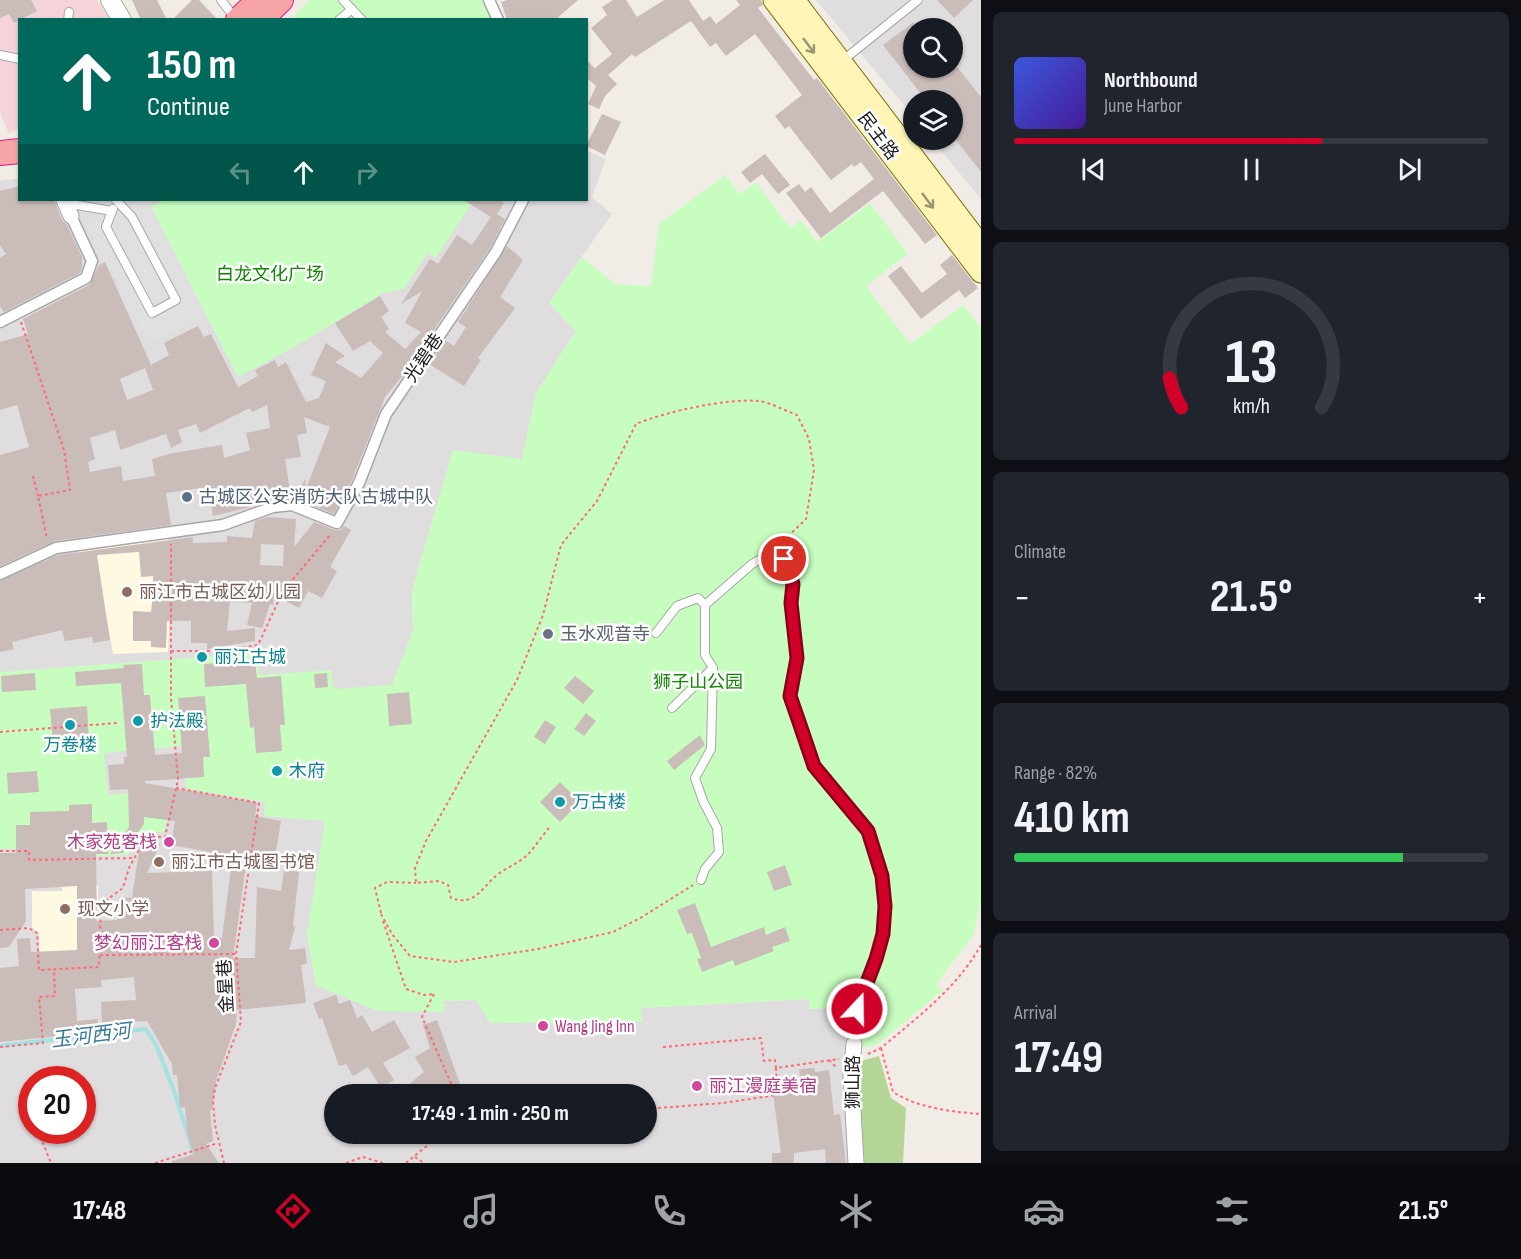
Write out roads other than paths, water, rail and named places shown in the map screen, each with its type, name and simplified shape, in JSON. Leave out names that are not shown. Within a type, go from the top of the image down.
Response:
[{"type":"highway","points":[[239,18],[259,0]]},
{"type":"highway","points":[[262,18],[280,0]]},
{"type":"highway","points":[[0,153],[18,151]]},
{"type":"highway","points":[[0,168],[18,166]]},
{"type":"main road","name":"民主路","points":[[774,0],[981,272]]},
{"type":"main road","name":"民主路","points":[[794,0],[981,246]]},
{"type":"street","points":[[110,0],[121,18]]},
{"type":"street","points":[[489,0],[497,18]]},
{"type":"street","name":"光碧巷","points":[[0,574],[50,551],[224,525],[273,507],[292,505],[337,523],[359,483],[386,414],[496,252],[522,201]]},
{"type":"street","points":[[0,322],[86,278],[92,261],[66,206]]},
{"type":"street","name":"狮山路","points":[[856,1163],[850,1075],[857,1050]]},
{"type":"lane","points":[[220,0],[235,18]]},
{"type":"lane","points":[[344,0],[360,18]]},
{"type":"lane","points":[[841,62],[918,0]]},
{"type":"lane","points":[[341,18],[352,9]]},
{"type":"lane","points":[[0,55],[18,59]]},
{"type":"lane","points":[[116,201],[106,227],[152,313],[176,300],[132,217],[117,201]]},
{"type":"lane","points":[[66,206],[112,212]]},
{"type":"lane","name":"狮山路","points":[[705,605],[752,564],[768,555],[784,559],[793,584],[791,603],[797,658],[790,696],[805,742],[822,777],[856,814],[868,831],[882,876],[885,906],[883,934],[857,1009],[857,1050]]},
{"type":"lane","points":[[656,633],[677,606],[698,598],[705,605],[705,655],[713,668],[711,749],[695,778],[703,801],[717,828],[718,852],[705,869],[701,880]]},
{"type":"lane","points":[[672,708],[713,668]]},
{"type":"waterway","name":"玉河西河","points":[[0,1046],[146,1029],[156,1045],[173,1088],[197,1163]]},
{"type":"place","name":"古城区公安消防大队古城中队","points":[[187,497]]},
{"type":"place","name":"丽江市古城区幼儿园","points":[[127,592]]},
{"type":"place","name":"玉水观音寺","points":[[548,634]]},
{"type":"place","name":"丽江古城","points":[[202,657]]},
{"type":"place","name":"护法殿","points":[[138,721]]},
{"type":"place","name":"万卷楼","points":[[70,725]]},
{"type":"place","name":"木府","points":[[277,771]]},
{"type":"place","name":"万古楼","points":[[560,802]]},
{"type":"place","name":"木家苑客栈","points":[[169,842]]},
{"type":"place","name":"丽江市古城图书馆","points":[[159,862]]},
{"type":"place","name":"现文小学","points":[[65,909]]},
{"type":"place","name":"梦幻丽江客栈","points":[[214,943]]},
{"type":"place","name":"Wang Jing Inn","points":[[543,1026]]},
{"type":"place","name":"丽江漫庭美宿","points":[[697,1086]]},
{"type":"park label","name":"白龙文化广场","points":[[270,274]]},
{"type":"park label","name":"狮子山公园","points":[[698,682]]}]
